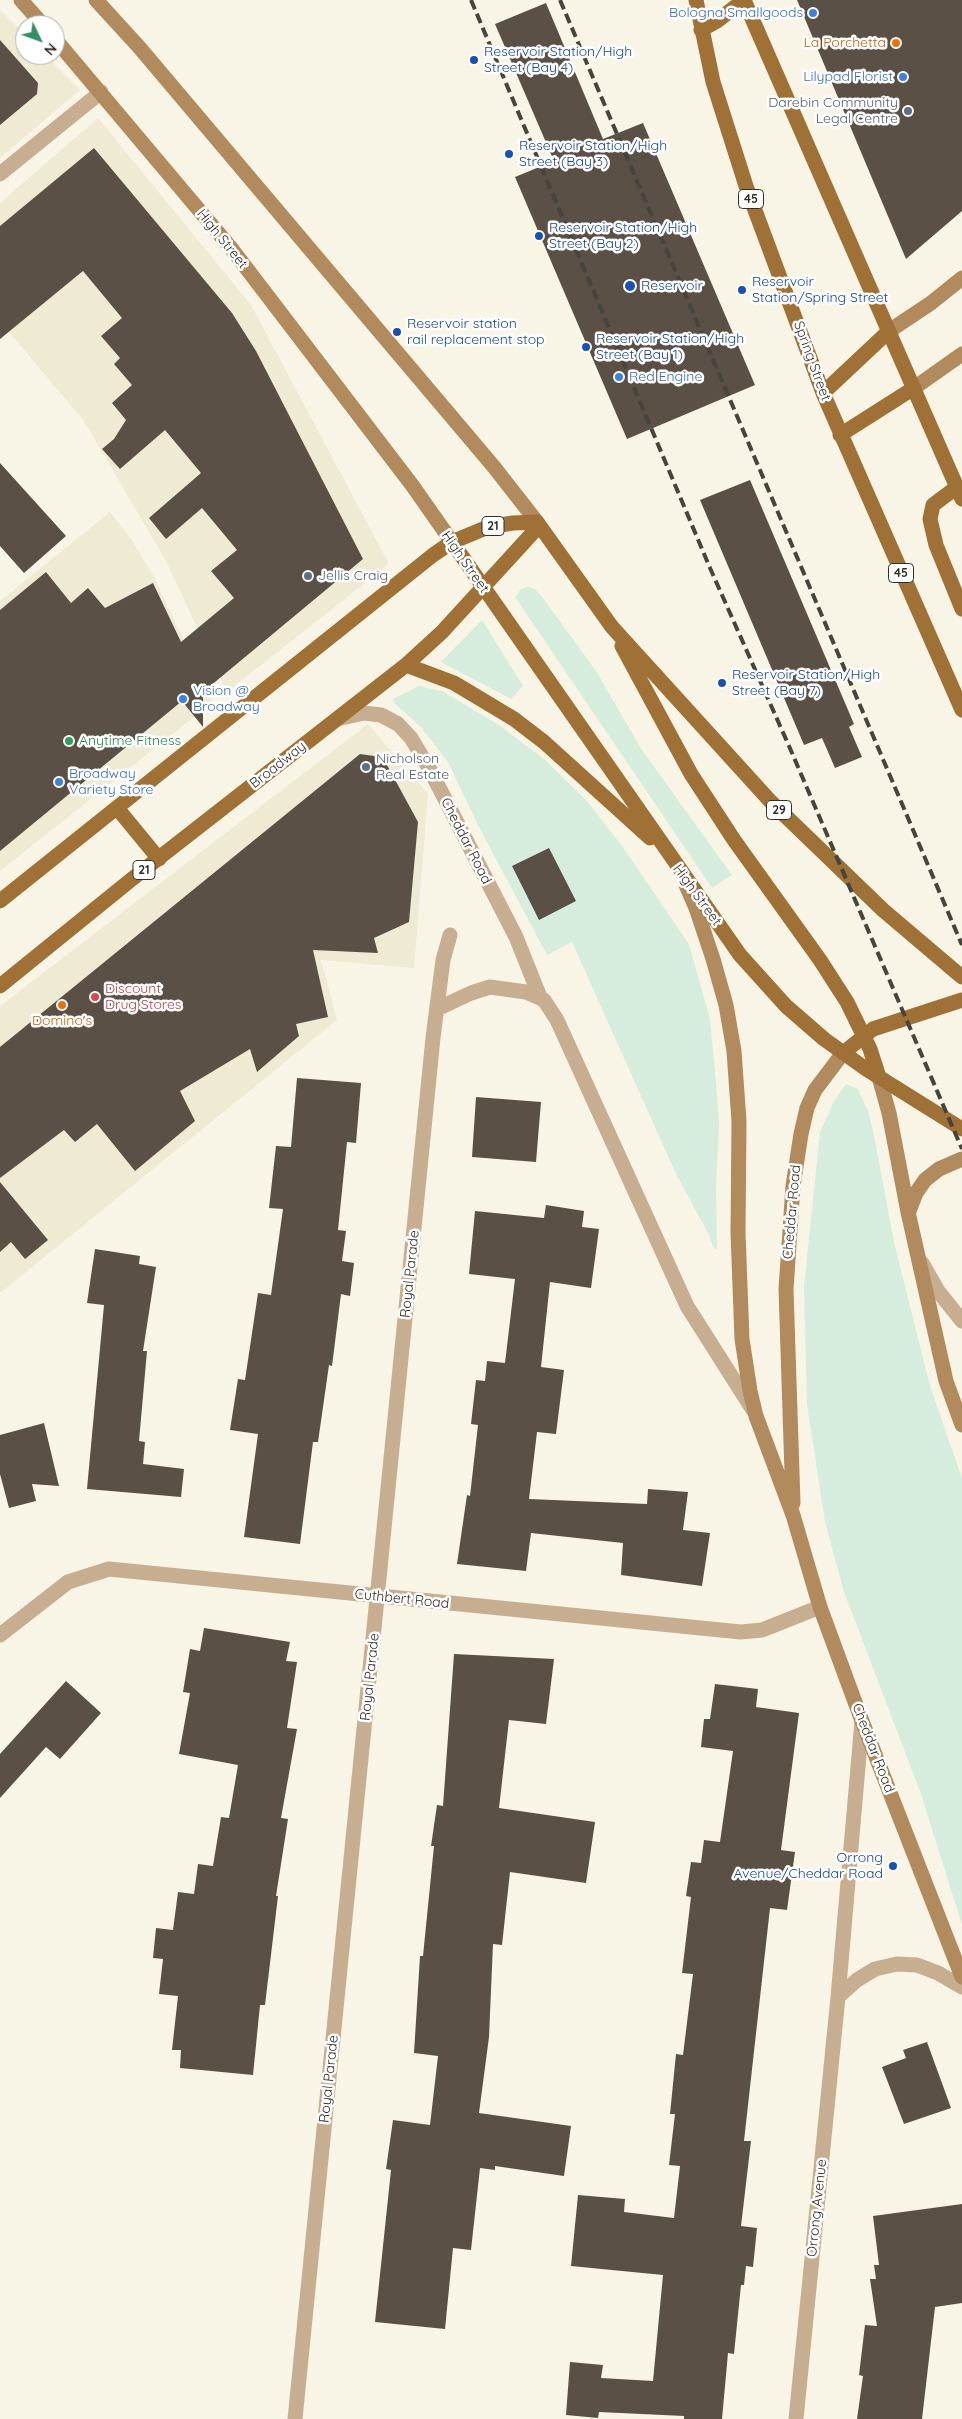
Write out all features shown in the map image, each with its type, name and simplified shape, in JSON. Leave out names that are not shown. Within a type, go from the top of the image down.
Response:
[{"type":"main road","points":[[21,0],[34,15]]},
{"type":"main road","name":"29","points":[[96,0],[139,47],[469,438],[538,524],[612,627],[794,826],[882,910],[962,977]]},
{"type":"main road","name":"Spring Street","points":[[696,0],[713,82],[746,186],[823,393],[962,710]]},
{"type":"main road","points":[[701,30],[717,21],[744,0],[960,493],[933,505],[930,519],[936,545],[962,609]]},
{"type":"main road","name":"High Street","points":[[65,51],[231,248],[412,485],[673,862],[740,955],[792,1012],[842,1053],[962,1128]]},
{"type":"main road","points":[[823,393],[889,331],[931,304],[962,278]]},
{"type":"main road","points":[[840,435],[914,388],[962,354]]},
{"type":"main road","name":"21","points":[[0,902],[433,555],[452,542],[488,527],[538,524]]},
{"type":"main road","name":"Broadway","points":[[0,986],[335,719],[406,665],[442,632],[538,524]]},
{"type":"main road","points":[[612,627],[691,774],[734,840],[820,960],[847,1002],[863,1035],[879,1077],[889,1113],[908,1212],[921,1262],[946,1381],[962,1425]]},
{"type":"main road","points":[[406,665],[454,683],[514,719],[544,742],[673,862]]},
{"type":"main road","points":[[117,808],[159,859]]},
{"type":"main road","name":"Cheddar Road","points":[[673,862],[696,908],[713,960],[726,1005],[734,1051],[739,1121],[738,1233],[742,1339],[756,1416],[793,1515],[820,1607],[862,1721],[962,1978]]},
{"type":"main road","name":"Cheddar Road","points":[[793,1515],[786,1289],[793,1186],[807,1108],[826,1072],[842,1053],[863,1035],[888,1022],[962,1000]]},
{"type":"main road","points":[[908,1212],[916,1193],[925,1180],[938,1169],[962,1159]]},
{"type":"street","points":[[0,174],[101,92]]},
{"type":"street","name":"Cheddar Road","points":[[335,719],[364,713],[382,715],[398,724],[411,738],[429,768],[516,937],[540,997],[557,1020],[687,1306],[756,1416]]},
{"type":"street","name":"Royal Parade","points":[[295,2419],[443,960],[450,935]]},
{"type":"street","points":[[438,1009],[478,990],[490,987],[518,990],[540,997]]},
{"type":"street","points":[[921,1262],[938,1291],[962,1321]]},
{"type":"street","name":"Cuthbert Road","points":[[0,1635],[68,1582],[108,1569],[741,1632],[769,1628],[820,1607]]},
{"type":"street","name":"Orrong Avenue","points":[[796,2419],[838,1997],[862,1721]]},
{"type":"street","points":[[838,1997],[875,1969],[897,1964],[917,1965],[938,1973],[962,1987]]},
{"type":"shaded area","points":[[0,10],[15,25],[15,65],[55,65],[80,90],[0,158]]},
{"type":"shaded area","points":[[98,118],[251,305],[389,564],[227,692],[166,561],[84,421],[0,321],[0,203]]},
{"type":"shaded area","points":[[110,512],[131,539],[153,575],[213,702],[0,871],[0,601]]},
{"type":"shaded area","points":[[368,724],[428,794],[414,968],[321,960],[337,1020],[0,1293],[0,1006]]},
{"type":"green space","points":[[528,587],[535,589],[543,598],[596,671],[642,750],[732,875],[712,888],[515,597],[521,589]]},
{"type":"green space","points":[[482,620],[523,686],[511,699],[441,662]]},
{"type":"green space","points":[[419,686],[442,691],[499,725],[544,759],[587,801],[622,846],[689,944],[710,1019],[716,1082],[719,1125],[716,1187],[717,1250],[713,1247],[709,1235],[676,1174],[572,942],[547,955],[479,827],[448,762],[420,726],[394,703],[393,699]]},
{"type":"green space","points":[[846,1084],[858,1089],[868,1111],[894,1242],[930,1386],[962,1478],[962,1925],[921,1794],[844,1592],[825,1522],[807,1405],[804,1286],[820,1132],[834,1101]]},
{"type":"building","points":[[797,0],[962,0],[962,211],[906,259]]},
{"type":"building","points":[[546,3],[603,139],[643,123],[755,385],[627,439],[515,177],[554,161],[495,24]]},
{"type":"building","points":[[0,40],[15,57],[15,65],[22,65],[38,83],[37,94],[0,125]]},
{"type":"building","points":[[94,148],[232,313],[256,351],[363,559],[203,692],[203,727],[182,701],[0,851],[0,610],[46,572],[71,603],[88,588],[105,608],[153,583],[181,642],[234,598],[211,571],[237,550],[202,508],[166,539],[149,518],[201,473],[165,430],[120,469],[102,449],[114,439],[126,420],[112,403],[132,385],[114,364],[120,358],[101,336],[122,318],[83,271],[0,339],[0,226]]},
{"type":"building","points":[[0,463],[66,536],[24,573],[0,546]]},
{"type":"building","points":[[750,480],[854,724],[849,727],[862,757],[835,768],[822,738],[804,745],[700,500]]},
{"type":"building","points":[[360,754],[374,756],[387,765],[418,822],[409,922],[374,938],[378,953],[313,950],[328,1017],[296,1024],[299,1036],[257,1072],[250,1049],[180,1091],[195,1121],[135,1171],[97,1124],[75,1142],[64,1130],[0,1178],[0,1047]]},
{"type":"building","points":[[549,848],[576,901],[539,920],[512,866]]},
{"type":"building","points":[[297,1078],[361,1083],[356,1143],[347,1142],[338,1230],[346,1231],[342,1261],[354,1263],[350,1296],[341,1294],[332,1366],[329,1365],[318,1442],[313,1442],[300,1544],[244,1537],[258,1434],[230,1430],[238,1379],[245,1380],[258,1293],[271,1295],[283,1209],[269,1208],[276,1146],[291,1147]]},
{"type":"building","points":[[476,1097],[541,1102],[536,1162],[472,1157]]},
{"type":"building","points":[[0,1182],[48,1240],[25,1259],[11,1242],[0,1252]]},
{"type":"building","points":[[546,1205],[584,1211],[582,1227],[599,1229],[591,1288],[550,1282],[541,1367],[564,1370],[556,1434],[537,1432],[529,1499],[647,1504],[648,1489],[688,1492],[683,1530],[710,1533],[702,1586],[621,1575],[623,1543],[531,1533],[526,1571],[457,1564],[467,1495],[470,1496],[478,1425],[471,1424],[476,1380],[485,1381],[487,1361],[505,1363],[515,1279],[469,1274],[475,1211],[544,1218]]},
{"type":"building","points":[[95,1249],[140,1256],[139,1264],[156,1267],[143,1351],[147,1351],[139,1441],[145,1442],[143,1464],[184,1469],[181,1497],[87,1489],[104,1305],[87,1303]]},
{"type":"building","points":[[44,1423],[59,1486],[32,1484],[36,1501],[9,1508],[0,1474],[0,1435]]},
{"type":"building","points":[[204,1628],[290,1642],[286,1661],[297,1662],[287,1728],[297,1729],[281,1818],[288,1819],[276,1896],[278,1896],[265,2005],[260,2005],[253,2075],[180,2068],[181,2050],[172,2050],[178,1996],[159,1994],[163,1959],[153,1958],[156,1928],[173,1930],[178,1892],[194,1894],[198,1864],[213,1866],[221,1817],[229,1818],[238,1765],[179,1754],[190,1693],[183,1692],[190,1649],[200,1651]]},
{"type":"building","points":[[454,1654],[554,1659],[546,1724],[509,1720],[499,1808],[595,1822],[586,1883],[510,1872],[502,1945],[493,1944],[489,2037],[479,2113],[571,2126],[564,2176],[495,2166],[495,2170],[480,2168],[471,2250],[453,2248],[445,2329],[375,2322],[391,2170],[386,2169],[393,2120],[430,2125],[438,2056],[414,2053],[420,1956],[423,1956],[434,1846],[431,1846],[437,1805],[443,1806]]},
{"type":"building","points":[[66,1681],[101,1713],[60,1759],[46,1747],[0,1798],[0,1754]]},
{"type":"building","points":[[715,1684],[758,1689],[756,1707],[799,1713],[781,1850],[795,1852],[787,1910],[770,1908],[744,2141],[751,2141],[741,2226],[757,2228],[753,2267],[746,2266],[744,2285],[741,2285],[734,2354],[728,2353],[722,2419],[684,2419],[684,2416],[599,2412],[598,2418],[566,2415],[570,2362],[603,2365],[601,2378],[653,2381],[663,2275],[571,2266],[578,2195],[625,2199],[624,2212],[674,2218],[680,2166],[669,2165],[675,2114],[670,2114],[676,2054],[683,2055],[693,1974],[682,1973],[691,1897],[686,1896],[691,1862],[701,1863],[704,1840],[720,1842],[733,1751],[701,1747],[704,1719],[710,1719]]},
{"type":"building","points":[[927,2042],[951,2108],[904,2124],[882,2067],[906,2058],[903,2050]]},
{"type":"building","points":[[962,2204],[962,2303],[935,2307],[922,2419],[857,2419],[863,2376],[859,2375],[865,2325],[877,2326],[870,2279],[876,2279],[874,2265],[879,2265],[873,2216]]},
{"type":"railway","points":[[471,0],[710,568],[789,746],[962,1149]]},
{"type":"railway","points":[[560,0],[962,945]]},
{"type":"place","name":"Bologna Smallgoods","points":[[813,13]]},
{"type":"place","name":"La Porchetta","points":[[896,43]]},
{"type":"place","name":"Reservoir Station/High Street (Bay 4)","points":[[474,60]]},
{"type":"place","name":"Lilypad Florist","points":[[903,77]]},
{"type":"place","name":"Darebin Community Legal Centre","points":[[908,111]]},
{"type":"place","name":"Reservoir Station/High Street (Bay 3)","points":[[509,154]]},
{"type":"place","name":"Reservoir Station/High Street (Bay 2)","points":[[539,236]]},
{"type":"place","name":"Reservoir","points":[[630,286]]},
{"type":"place","name":"Reservoir Station/Spring Street","points":[[742,290]]},
{"type":"place","name":"Reservoir station rail replacement stop","points":[[397,332]]},
{"type":"place","name":"Reservoir Station/High Street (Bay 1)","points":[[586,347]]},
{"type":"place","name":"Red Engine","points":[[619,377]]},
{"type":"place","name":"Jellis Craig","points":[[308,576]]},
{"type":"place","name":"Reservoir Station/High Street (Bay 7)","points":[[722,683]]},
{"type":"place","name":"Vision @ Broadway","points":[[183,699]]},
{"type":"place","name":"Anytime Fitness","points":[[69,741]]},
{"type":"place","name":"Nicholson Real Estate","points":[[366,767]]},
{"type":"place","name":"Broadway Variety Store","points":[[59,782]]},
{"type":"place","name":"Discount Drug Stores","points":[[95,997]]},
{"type":"place","name":"Domino's","points":[[62,1005]]},
{"type":"place","name":"Orrong Avenue/Cheddar Road","points":[[893,1866]]}]
